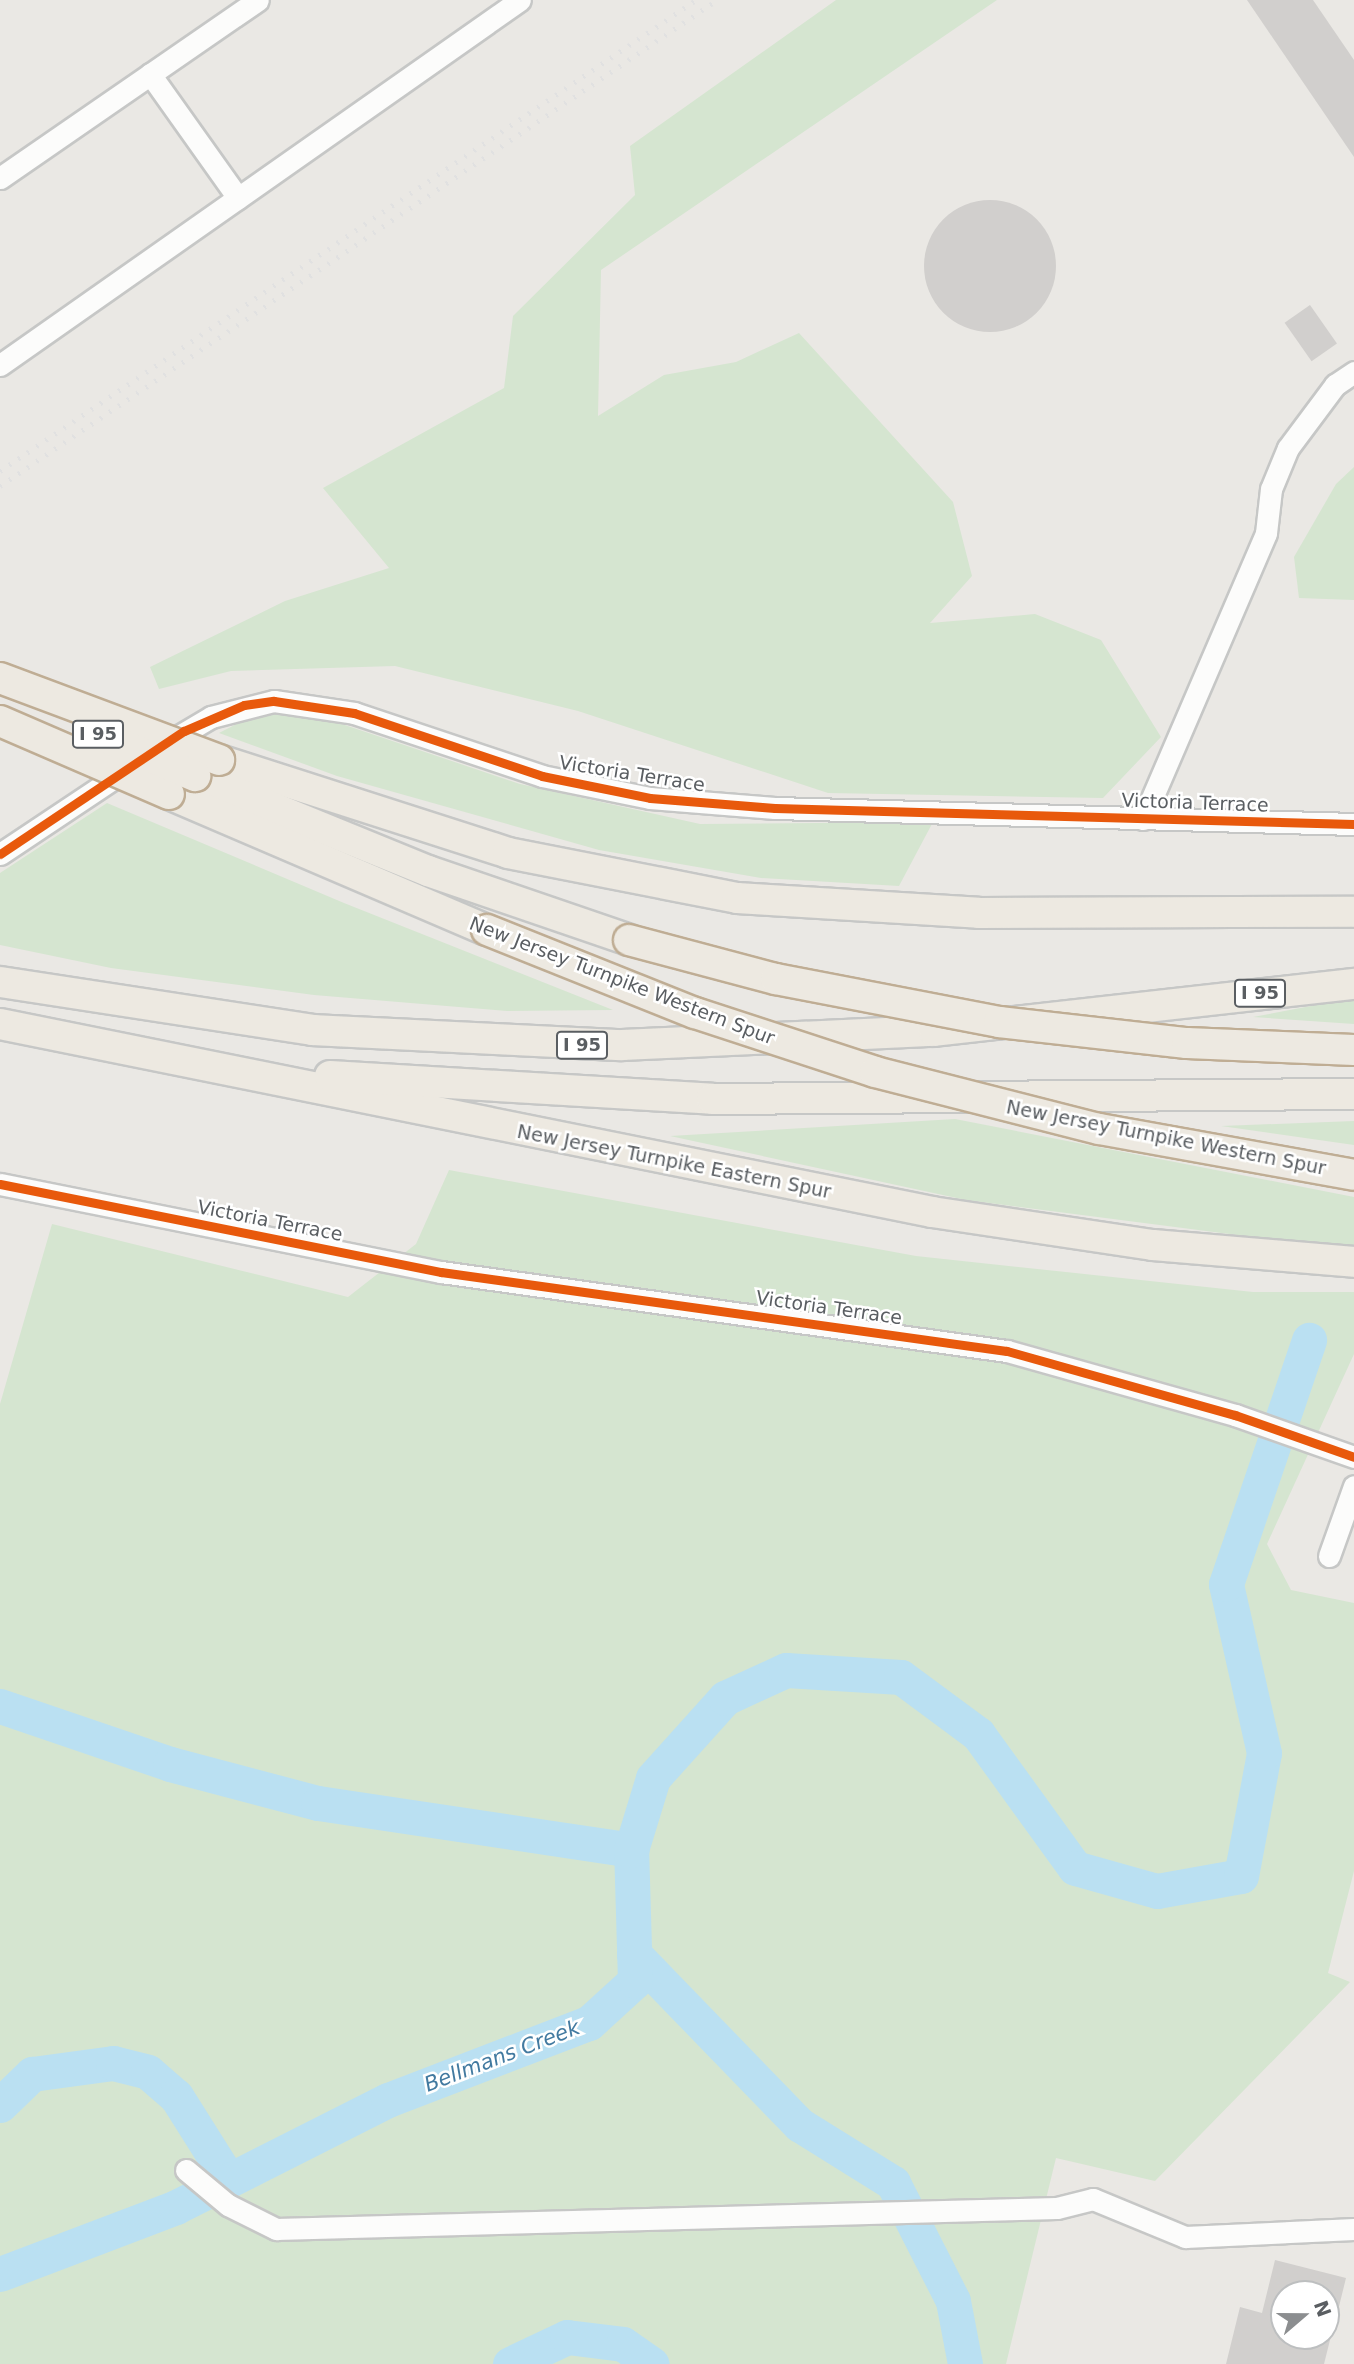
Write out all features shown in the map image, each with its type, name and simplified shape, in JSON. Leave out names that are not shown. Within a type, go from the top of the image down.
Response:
[{"type":"highway","points":[[0,678],[207,768],[508,853],[687,890],[830,906],[1066,914],[1354,912]]},
{"type":"highway","name":"New Jersey Turnpike Western Spur","points":[[0,692],[207,768],[428,871],[629,940],[776,979],[999,1022],[1187,1043],[1354,1051]]},
{"type":"highway","name":"New Jersey Turnpike Western Spur","points":[[0,721],[487,930],[695,1013],[875,1072],[1099,1129],[1354,1175]]},
{"type":"highway","points":[[1313,988],[1354,978]]},
{"type":"highway","name":"I 95","points":[[0,982],[312,1030],[622,1045],[934,1031],[1354,984]]},
{"type":"highway","name":"New Jersey Turnpike Eastern Spur","points":[[0,1024],[214,1069],[1000,1224],[1354,1262]]},
{"type":"highway","points":[[214,1069],[668,1099],[1354,1094]]},
{"type":"street","points":[[0,178],[258,0]]},
{"type":"street","points":[[0,365],[520,0]]},
{"type":"street","points":[[150,74],[238,198]]},
{"type":"street","points":[[1143,819],[1266,533],[1271,489],[1288,447],[1335,385],[1354,372]]},
{"type":"street","name":"Victoria Terrace","points":[[0,854],[184,731],[244,705],[274,701],[354,713],[542,776],[650,798],[1143,819],[1354,824]]},
{"type":"street","name":"Victoria Terrace","points":[[0,1184],[441,1272],[1007,1351],[1235,1415],[1354,1457]]},
{"type":"street","points":[[1329,1556],[1354,1486]]},
{"type":"street","points":[[186,2170],[228,2205],[276,2229],[1057,2208],[1093,2199],[1185,2237],[1354,2230]]},
{"type":"green space","points":[[836,0],[997,0],[601,270],[598,416],[664,375],[736,362],[799,333],[953,502],[972,576],[930,623],[1035,614],[1101,640],[1161,737],[1103,798],[828,793],[578,711],[395,666],[231,671],[159,689],[150,667],[285,601],[389,568],[323,488],[504,388],[513,316],[635,195],[630,146]]},
{"type":"green space","points":[[1354,467],[1354,600],[1299,598],[1294,557],[1336,484]]},
{"type":"green space","points":[[262,711],[336,722],[520,784],[700,824],[933,822],[899,886],[761,878],[599,850],[337,776],[219,733]]},
{"type":"green space","points":[[107,803],[344,903],[613,1010],[507,1011],[314,995],[111,968],[0,945],[0,873]]},
{"type":"green space","points":[[1354,1000],[1354,1024],[1253,1017],[1337,1001]]},
{"type":"green space","points":[[955,1119],[1354,1197],[1354,1250],[966,1200],[670,1136]]},
{"type":"green space","points":[[1354,1121],[1354,1145],[1221,1126]]},
{"type":"green space","points":[[449,1170],[916,1256],[1253,1292],[1354,1292],[1354,1354],[1267,1544],[1291,1590],[1354,1603],[1354,1871],[1328,1973],[1350,1982],[1155,2181],[1056,2158],[1006,2364],[0,2364],[0,1404],[52,1224],[348,1297],[416,1244]]},
{"type":"building","points":[[1247,0],[1313,0],[1354,60],[1354,157]]},
{"type":"building","points":[[990,200],[1015,205],[1037,219],[1051,241],[1056,266],[1051,291],[1037,313],[1015,327],[990,332],[965,327],[943,313],[929,291],[924,266],[929,241],[943,219],[965,205]]},
{"type":"building","points":[[1310,305],[1337,344],[1312,361],[1285,323]]},
{"type":"building","points":[[1275,2260],[1346,2278],[1340,2302],[1340,2280],[1270,2280]]},
{"type":"building","points":[[1270,2280],[1270,2350],[1328,2350],[1324,2364],[1226,2364],[1240,2307],[1262,2313]]},
{"type":"waterway","name":"Bellmans Creek","points":[[0,2274],[176,2207],[388,2100],[589,2023],[635,1981],[631,1850],[653,1778],[725,1698],[786,1670],[901,1677],[978,1734],[1075,1868],[1157,1891],[1241,1876],[1264,1753],[1226,1584],[1309,1340]]},
{"type":"waterway","points":[[0,1706],[170,1764],[318,1803],[631,1850]]},
{"type":"waterway","points":[[634,1954],[800,2125],[893,2183],[953,2301],[965,2364]]},
{"type":"waterway","points":[[0,2105],[32,2074],[113,2063],[148,2072],[176,2096],[229,2180]]},
{"type":"waterway","points":[[510,2364],[567,2337],[623,2344],[652,2364]]},
{"type":"railway","points":[[0,471],[696,0]]},
{"type":"railway","points":[[0,486],[717,0]]},
{"type":"cycle path","points":[[0,854],[184,731],[244,705],[274,701],[354,713],[542,776],[650,798],[775,808],[1354,824]]},
{"type":"cycle path","points":[[0,1184],[441,1272],[1007,1351],[1235,1415],[1354,1457]]}]
